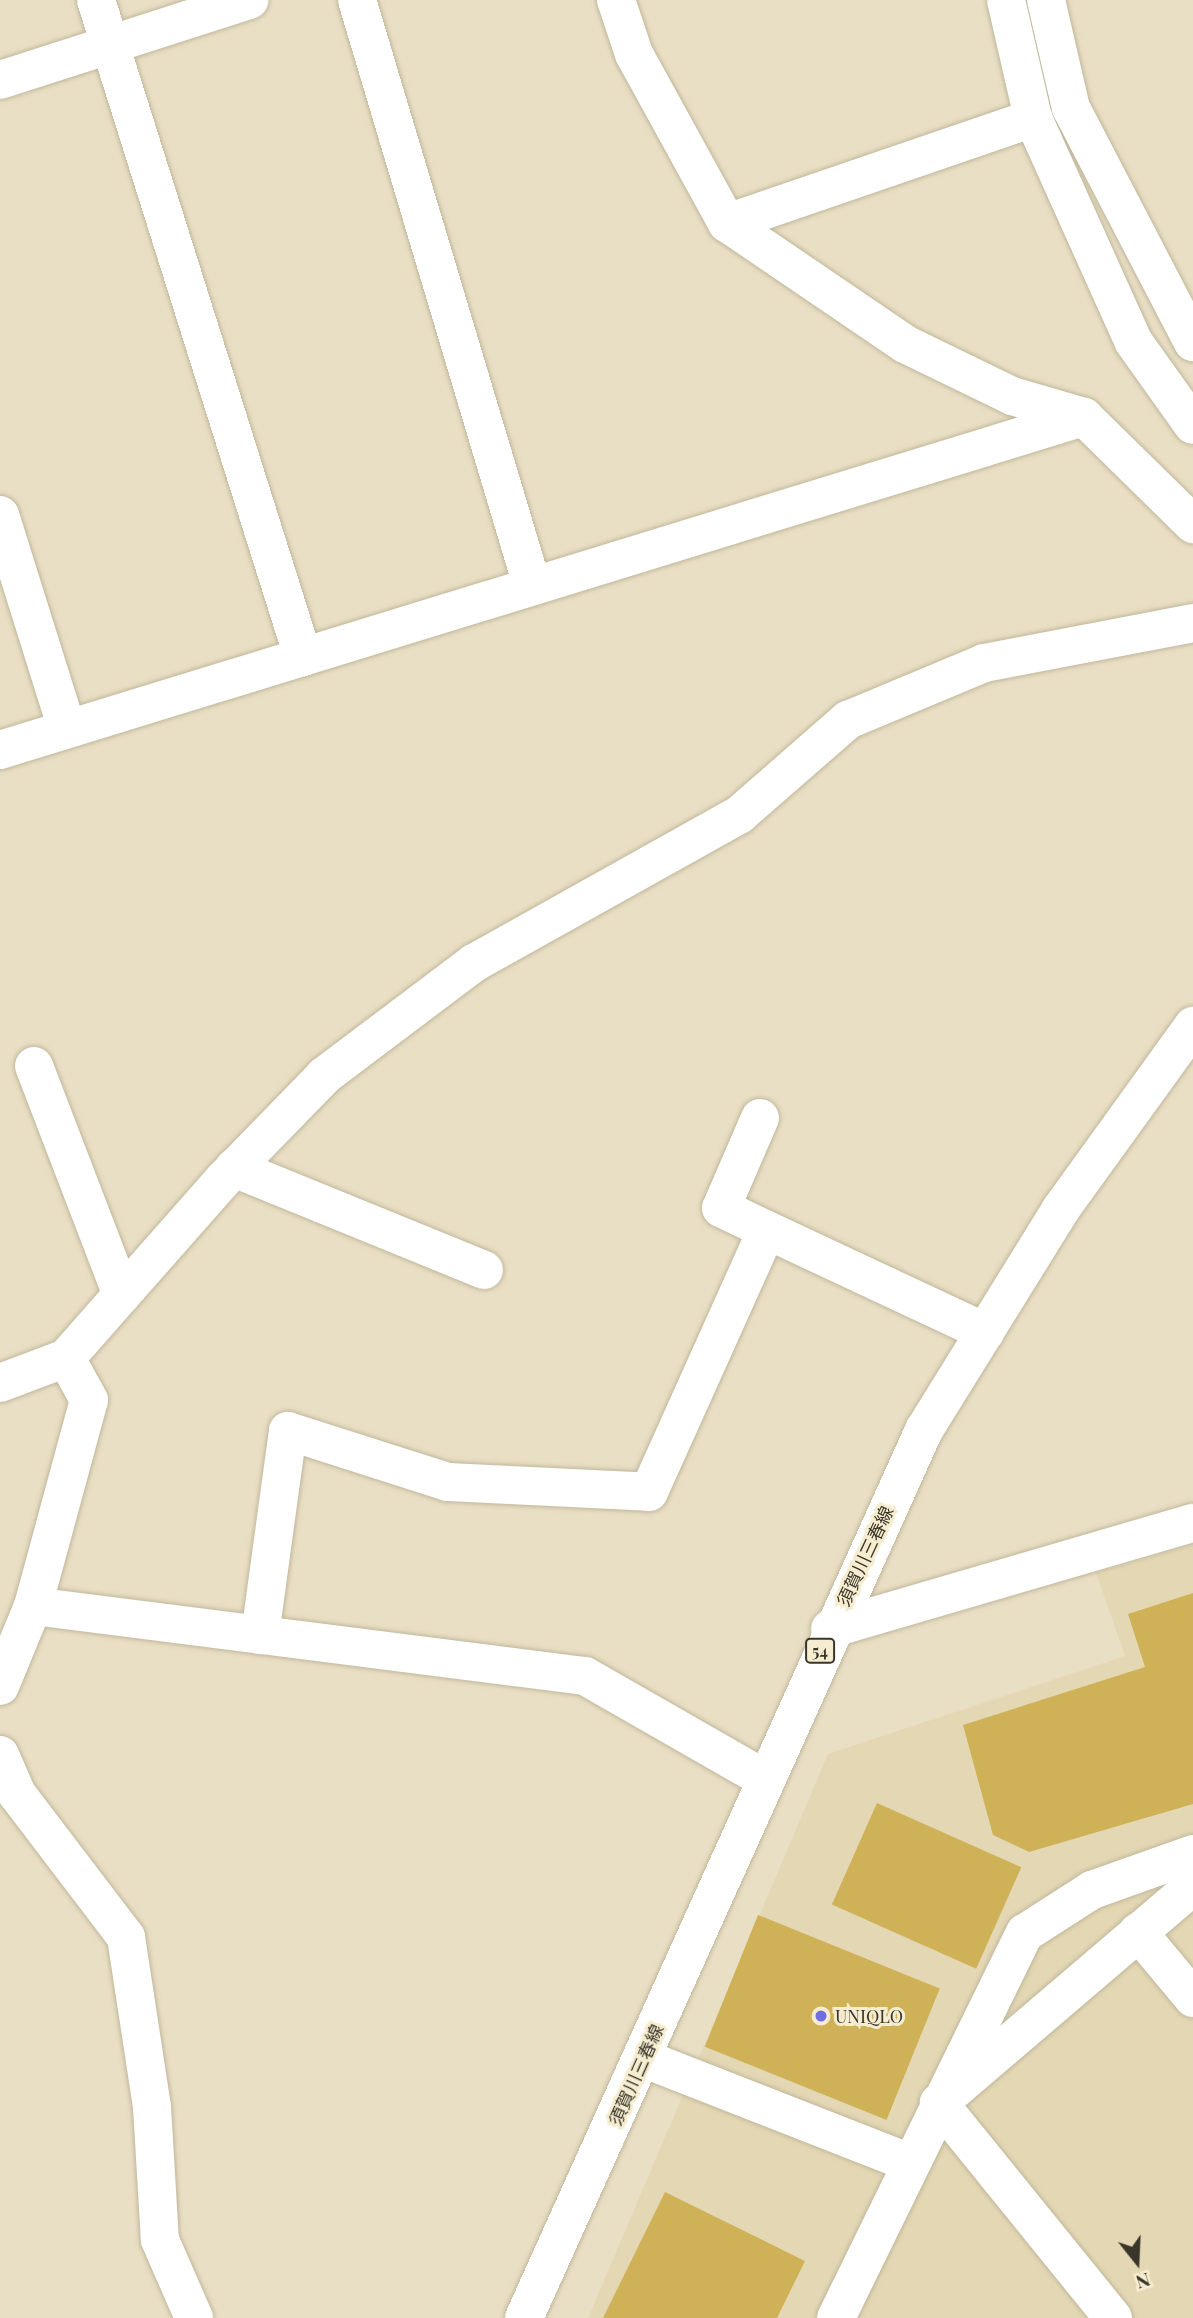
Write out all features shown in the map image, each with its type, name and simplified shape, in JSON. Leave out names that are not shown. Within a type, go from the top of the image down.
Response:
[{"type":"street","points":[[96,0],[303,657]]},
{"type":"street","points":[[0,80],[248,0]]},
{"type":"street","points":[[357,0],[531,582]]},
{"type":"street","points":[[616,0],[634,54],[727,223],[905,344],[1012,396],[1084,417],[1193,524]]},
{"type":"street","points":[[1006,0],[1033,118],[1133,341],[1193,425]]},
{"type":"street","points":[[1046,0],[1071,108],[1193,342]]},
{"type":"street","points":[[727,223],[1033,118]]},
{"type":"street","points":[[0,750],[303,657],[531,582],[1084,417]]},
{"type":"street","points":[[0,515],[67,729]]},
{"type":"street","points":[[0,1383],[66,1358],[234,1168],[324,1076],[474,963],[689,848],[739,815],[848,720],[984,663],[1193,623]]},
{"type":"street","name":"須賀川三春線","points":[[524,2318],[645,2059],[763,1778],[830,1629],[924,1430],[1061,1209],[1193,1026]]},
{"type":"street","points":[[34,1066],[122,1295]]},
{"type":"street","points":[[760,1118],[721,1208],[985,1332]]},
{"type":"street","points":[[234,1168],[484,1270]]},
{"type":"street","points":[[260,1635],[288,1431],[448,1482],[649,1492],[767,1230]]},
{"type":"street","points":[[0,1686],[33,1606],[89,1400],[66,1358]]},
{"type":"street","points":[[830,1629],[1193,1522]]},
{"type":"street","points":[[33,1606],[585,1676],[763,1778]]},
{"type":"street","points":[[0,1755],[17,1794],[126,1937],[152,2107],[160,2240],[194,2318]]},
{"type":"street","points":[[836,2318],[939,2103],[1025,1933],[1092,1890],[1193,1854]]},
{"type":"street","points":[[939,2103],[1193,1886]]},
{"type":"street","points":[[1138,1932],[1193,1998]]},
{"type":"street","points":[[645,2059],[910,2163]]},
{"type":"street","points":[[939,2103],[1113,2318]]},
{"type":"shaded area","points":[[1193,1545],[1193,2318],[588,2318],[828,1754],[1125,1656],[1096,1573]]},
{"type":"building","points":[[1193,1593],[1193,1804],[1029,1852],[993,1835],[963,1725],[1145,1667],[1128,1614]]},
{"type":"building","points":[[877,1803],[1021,1867],[976,1969],[832,1904]]},
{"type":"building","name":"UNIQLO","points":[[758,1915],[940,1988],[887,2120],[705,2047]]},
{"type":"building","points":[[665,2192],[805,2261],[777,2318],[603,2318]]},
{"type":"place","name":"UNIQLO","points":[[821,2016]]}]
